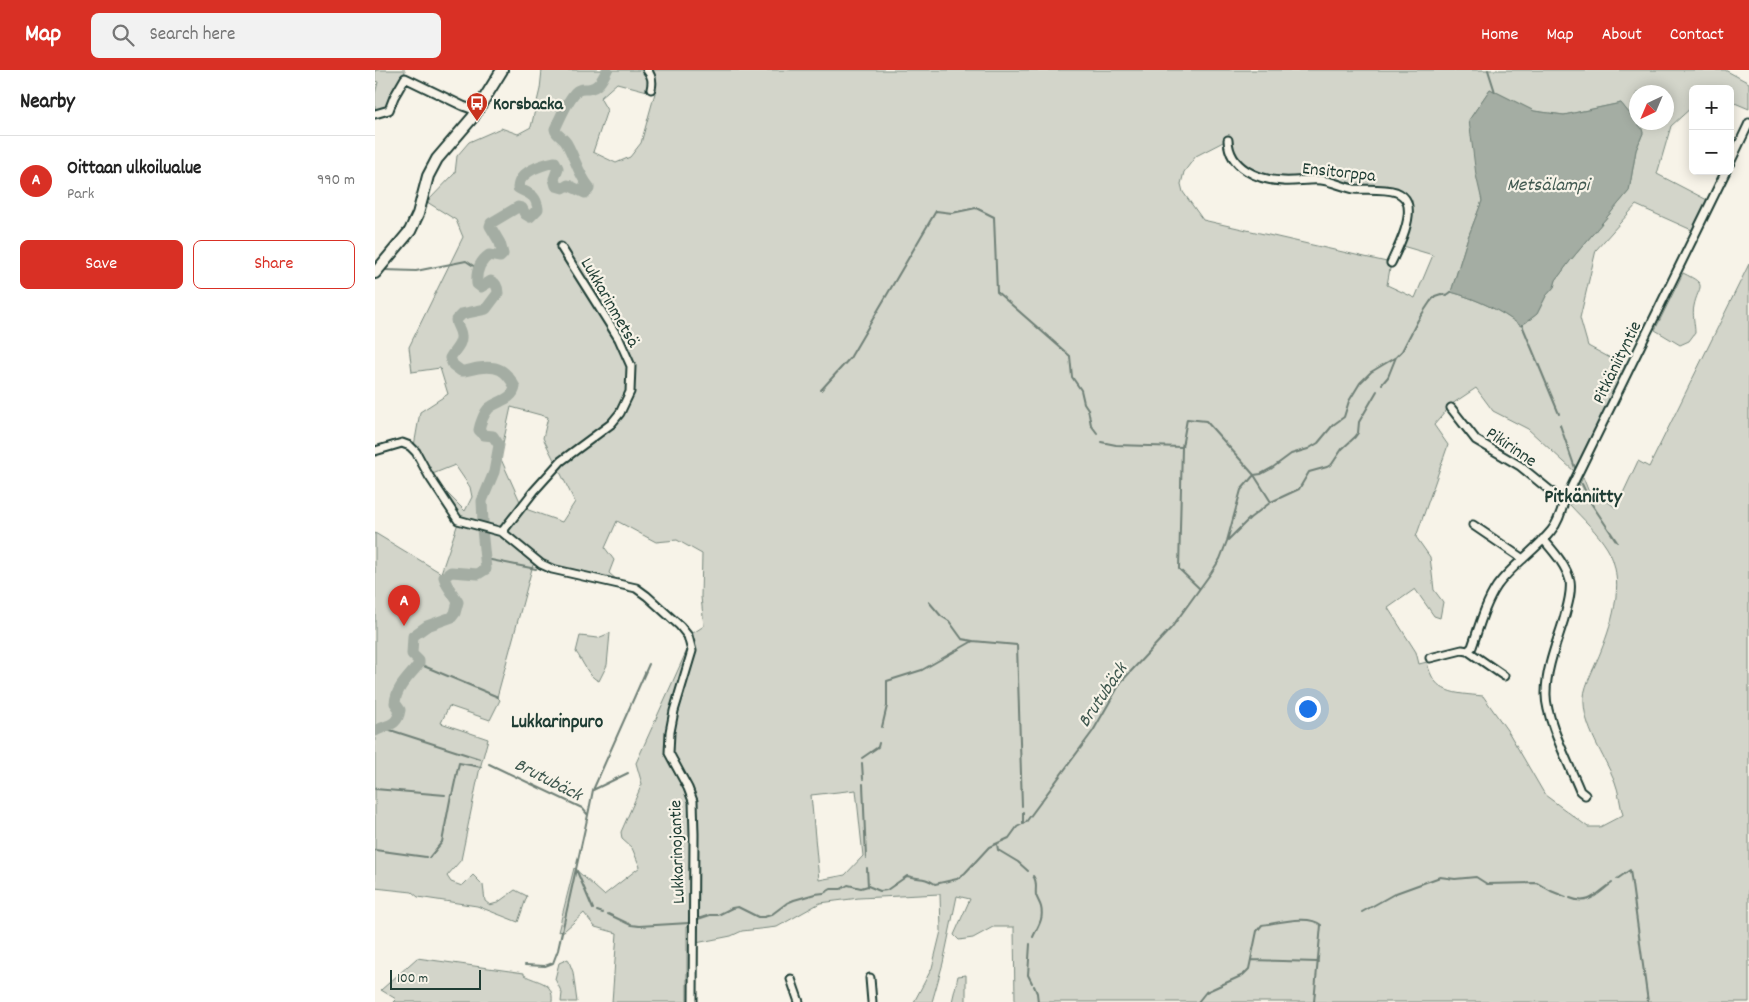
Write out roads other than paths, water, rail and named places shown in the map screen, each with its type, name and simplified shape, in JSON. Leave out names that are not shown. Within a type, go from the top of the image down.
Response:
[{"type":"main road","points":[[375,273],[410,231],[418,214],[427,176],[437,159],[477,111],[502,70]]},
{"type":"street","points":[[647,70],[651,75],[653,83],[651,89]]},
{"type":"street","points":[[375,114],[389,110],[405,78],[477,111]]},
{"type":"street","points":[[1734,155],[1749,123]]},
{"type":"street","name":"Ensitorppa","points":[[1228,140],[1231,154],[1235,160],[1243,170],[1253,175],[1281,181],[1321,180],[1353,188],[1391,191],[1400,194],[1405,199],[1408,207],[1408,216],[1391,263]]},
{"type":"street","name":"Pitkäniityntie","points":[[1468,651],[1472,647],[1491,597],[1503,579],[1543,539],[1556,523],[1564,502],[1725,175]]},
{"type":"street","name":"Lukkarinmetsä","points":[[501,532],[561,461],[611,424],[620,413],[630,392],[631,366],[619,339],[561,246]]},
{"type":"street","name":"Pikirinne","points":[[1451,408],[1476,440],[1520,466],[1564,502]]},
{"type":"street","name":"Lukkarinojantie","points":[[375,451],[402,443],[409,446],[416,452],[429,476],[458,520],[501,532],[541,564],[552,569],[635,588],[647,596],[688,636],[692,651],[674,711],[669,753],[693,801],[693,1002]]},
{"type":"street","points":[[1473,525],[1523,559]]},
{"type":"street","points":[[1543,539],[1560,560],[1567,572],[1570,583],[1568,605],[1548,676],[1545,694],[1549,717],[1580,791],[1585,794]]},
{"type":"street","points":[[1430,658],[1462,650],[1468,651],[1503,676]]},
{"type":"street","points":[[791,978],[799,1002]]},
{"type":"street","points":[[870,978],[872,1002]]},
{"type":"water","name":"Metsälampi","points":[[1490,89],[1534,111],[1564,115],[1621,103],[1629,113],[1629,130],[1642,130],[1643,133],[1636,150],[1629,191],[1570,261],[1556,280],[1554,287],[1546,296],[1537,314],[1521,326],[1488,306],[1451,292],[1467,240],[1482,201],[1476,175],[1469,120]]},
{"type":"waterway","points":[[483,522],[482,501],[494,472],[499,445],[493,436],[484,435],[479,430],[489,408],[508,398],[515,387],[508,376],[496,368],[485,367],[461,371],[453,365],[450,358],[461,339],[456,320],[462,314],[486,309],[498,293],[498,289],[491,281],[481,287],[477,284],[477,276],[481,264],[489,255],[500,257],[503,254],[500,243],[490,226],[491,223],[518,207],[522,208],[525,214],[530,217],[538,209],[534,197],[518,188],[519,182],[526,173],[537,167],[555,162],[558,168],[554,179],[556,186],[563,188],[568,185],[585,193],[589,189],[570,149],[555,129],[564,109],[574,94],[580,89],[595,87],[607,70]]},
{"type":"waterway","points":[[1488,70],[1495,92]]},
{"type":"waterway","points":[[821,390],[850,358],[936,211],[952,213],[976,208],[994,217],[997,292],[1070,356],[1072,377],[1081,390],[1084,403],[1088,409],[1091,425],[1097,433]]},
{"type":"waterway","points":[[384,270],[416,271],[466,261],[478,269]]},
{"type":"waterway","name":"Brutubäck","points":[[695,920],[710,915],[718,915],[738,907],[758,917],[764,917],[771,915],[794,900],[824,893],[831,889],[841,889],[848,885],[861,888],[868,886],[880,891],[887,890],[907,876],[924,879],[935,884],[957,879],[989,847],[1009,838],[1017,827],[1026,822],[1093,731],[1121,682],[1172,627],[1211,573],[1220,559],[1227,541],[1241,490],[1254,475],[1261,474],[1291,454],[1308,449],[1318,443],[1333,425],[1344,417],[1349,401],[1360,383],[1371,372],[1396,357],[1402,351],[1418,320],[1435,296],[1447,295],[1451,292]]},
{"type":"waterway","points":[[1522,325],[1559,414]]},
{"type":"waterway","points":[[1382,384],[1388,377],[1396,357]]},
{"type":"waterway","points":[[1228,540],[1250,518],[1271,502],[1299,489],[1309,472],[1332,464],[1342,449],[1358,433],[1359,422],[1377,391]]},
{"type":"waterway","points":[[1182,447],[1187,419],[1206,421],[1254,475],[1271,502]]},
{"type":"waterway","points":[[1560,425],[1575,468]]},
{"type":"waterway","points":[[1101,442],[1116,445],[1182,447],[1179,569],[1199,588]]},
{"type":"waterway","points":[[1582,484],[1591,503],[1617,542]]},
{"type":"waterway","points":[[375,731],[391,725],[399,716],[400,710],[395,703],[396,697],[404,682],[419,664],[419,661],[412,654],[413,636],[427,626],[452,617],[455,613],[458,602],[444,577],[451,572],[478,574],[486,569],[482,529]]},
{"type":"waterway","points":[[486,559],[536,569]]},
{"type":"waterway","points":[[929,602],[941,616],[949,621],[962,639],[973,641]]},
{"type":"waterway","points":[[882,727],[887,706],[887,681],[922,670],[973,641],[1017,645],[1022,806]]},
{"type":"waterway","points":[[419,664],[498,697]]},
{"type":"waterway","points":[[593,790],[649,664]]},
{"type":"waterway","name":"Brutubäck","points":[[384,728],[480,759]]},
{"type":"waterway","points":[[862,758],[878,747],[879,743]]},
{"type":"waterway","name":"Brutubäck","points":[[452,795],[459,763],[481,767]]},
{"type":"waterway","points":[[862,763],[863,779]]},
{"type":"waterway","name":"Brutubäck","points":[[489,764],[582,808],[588,815],[576,869],[593,909]]},
{"type":"waterway","points":[[588,815],[593,790],[628,773]]},
{"type":"waterway","points":[[863,784],[866,858]]},
{"type":"waterway","name":"Brutubäck","points":[[375,789],[445,795]]},
{"type":"waterway","points":[[429,858],[442,842],[451,795]]},
{"type":"waterway","points":[[1023,812],[1023,824]]},
{"type":"waterway","points":[[997,844],[998,850],[1018,862],[1028,871]]},
{"type":"waterway","points":[[375,850],[426,857]]},
{"type":"waterway","points":[[867,868],[868,886]]},
{"type":"waterway","points":[[525,965],[545,966],[553,963],[558,950],[576,869]]},
{"type":"waterway","points":[[1617,879],[1630,870],[1648,1002]]},
{"type":"waterway","points":[[1033,876],[1036,883],[1036,895],[1042,911],[1040,922],[1033,937]]},
{"type":"waterway","points":[[1362,912],[1396,893],[1440,877],[1455,879],[1476,877],[1487,884],[1537,883],[1566,897]]},
{"type":"waterway","points":[[1570,898],[1577,900],[1588,899],[1612,883]]},
{"type":"waterway","name":"Brutubäck","points":[[597,911],[603,913]]},
{"type":"waterway","name":"Brutubäck","points":[[608,914],[631,925],[639,926],[689,923]]},
{"type":"waterway","points":[[1198,1002],[1206,992],[1243,975],[1249,969],[1257,931],[1262,925],[1301,920],[1309,920],[1321,925],[1314,1002]]},
{"type":"waterway","points":[[1030,944],[1028,975],[1032,983]]},
{"type":"waterway","points":[[1251,960],[1318,962]]},
{"type":"waterway","points":[[1034,986],[1038,1002]]},
{"type":"place","name":"Korsbacka","points":[[477,122]]},
{"type":"place","name":"Oittaan ulkoilualue","points":[[404,626]]},
{"type":"district","name":"Pitkäniitty","points":[[1583,495]]},
{"type":"district","name":"Lukkarinpuro","points":[[557,720]]}]
